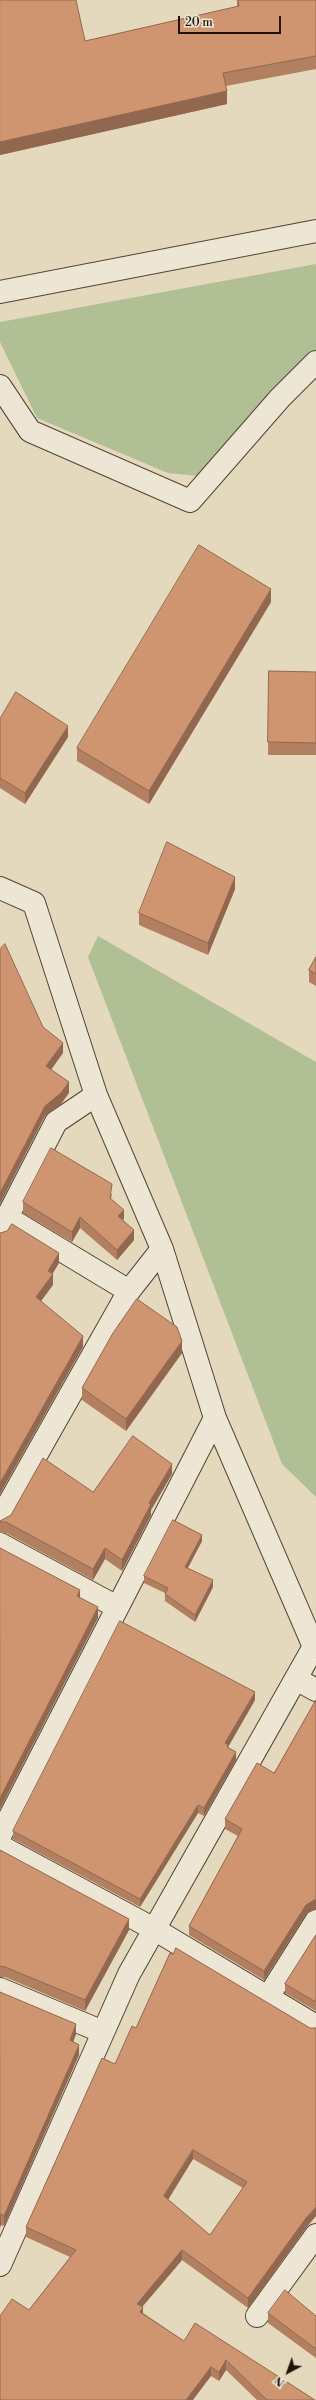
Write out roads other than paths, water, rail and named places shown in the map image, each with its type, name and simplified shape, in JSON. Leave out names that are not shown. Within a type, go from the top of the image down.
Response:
[{"type":"street","points":[[0,292],[316,231]]},
{"type":"street","points":[[0,386],[30,431],[190,501],[280,398],[316,362]]},
{"type":"street","points":[[0,888],[34,903],[96,1095],[162,1249],[215,1418],[315,1645],[128,1974],[0,2265]]},
{"type":"street","points":[[96,1095],[56,1122],[15,1198],[4,1225],[129,1291]]},
{"type":"street","points":[[0,1519],[129,1291],[162,1249]]},
{"type":"street","points":[[0,1836],[215,1418]]},
{"type":"street","points":[[0,1544],[117,1607]]},
{"type":"street","points":[[296,1678],[316,1690]]},
{"type":"street","points":[[0,1846],[154,1930],[316,2026]]},
{"type":"street","points":[[268,1997],[316,1921]]},
{"type":"street","points":[[0,1990],[102,2032]]},
{"type":"street","points":[[257,2316],[316,2235]]}]
